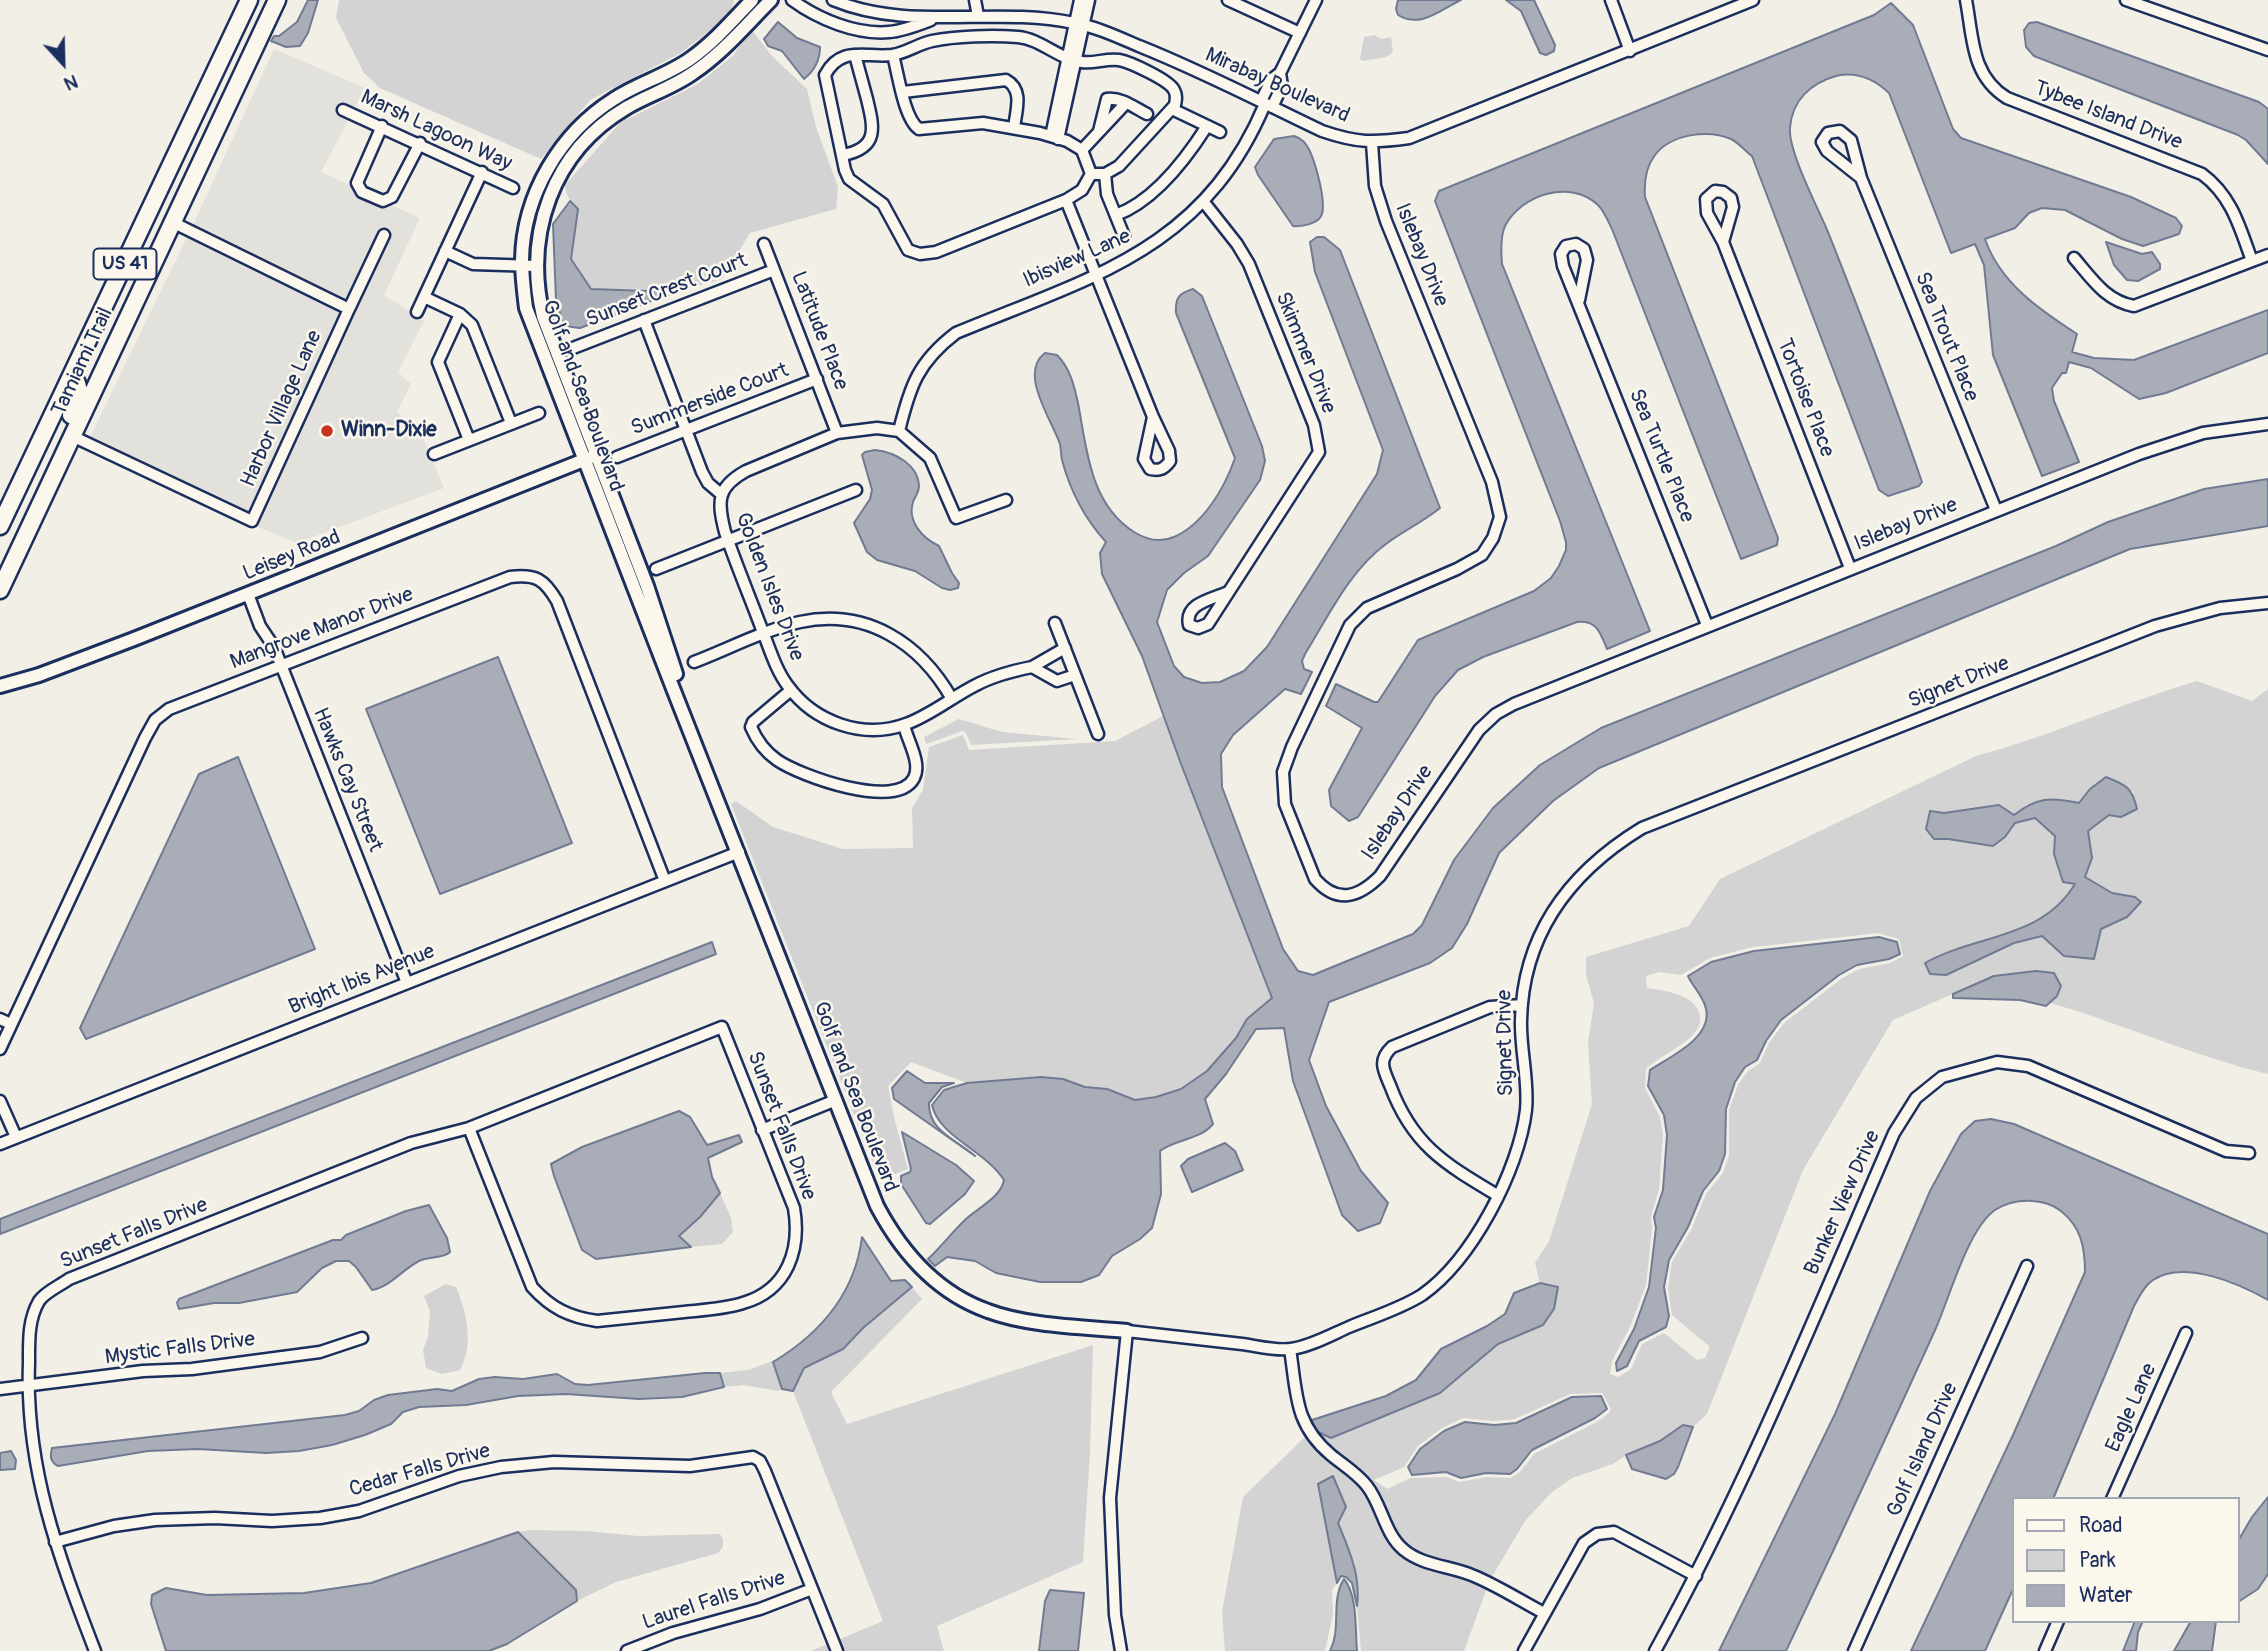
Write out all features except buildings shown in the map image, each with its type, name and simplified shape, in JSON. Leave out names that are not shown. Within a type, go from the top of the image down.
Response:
[{"type":"main road","name":"Tamiami Trail","points":[[0,526],[249,0]]},
{"type":"main road","name":"Tamiami Trail","points":[[0,590],[277,0]]},
{"type":"main road","points":[[166,179],[162,209],[164,216],[173,222]]},
{"type":"main road","points":[[53,476],[51,457],[77,401],[79,388],[72,375]]},
{"type":"street","name":"Golf and Sea Boulevard","points":[[590,458],[533,331],[526,308],[522,266],[526,226],[533,201],[554,158],[580,124],[618,97],[688,61],[723,32],[752,0]]},
{"type":"street","name":"Golf and Sea Boulevard","points":[[771,0],[731,42],[694,73],[625,108],[587,137],[568,162],[554,186],[539,231],[536,266],[543,316],[590,458],[689,726],[877,1206],[891,1232],[928,1276],[954,1294],[988,1311],[1026,1320],[1127,1331]]},
{"type":"street","name":"Mirabay Boulevard","points":[[792,0],[826,20],[862,31],[889,32],[935,19]]},
{"type":"street","name":"Mirabay Boulevard","points":[[833,0],[873,13],[935,19],[978,16],[1037,17],[1080,24],[1166,56],[1322,131],[1348,140],[1372,143],[1409,138],[1753,0]]},
{"type":"street","points":[[975,0],[978,16]]},
{"type":"street","points":[[1080,0],[1080,24]]},
{"type":"street","points":[[1054,138],[1080,24],[1089,0]]},
{"type":"street","points":[[1228,0],[1300,33]]},
{"type":"street","name":"Ibisview Lane","points":[[898,431],[915,376],[939,346],[956,333],[1116,267],[1149,248],[1186,219],[1232,168],[1266,104],[1272,79],[1280,73],[1316,0]]},
{"type":"street","points":[[1611,0],[1630,51]]},
{"type":"street","name":"Tybee Island Drive","points":[[1966,0],[1977,61],[1983,77],[1995,91],[2202,174],[2221,190],[2231,204],[2252,261]]},
{"type":"street","points":[[2126,0],[2268,50]]},
{"type":"street","points":[[893,55],[909,116],[913,125],[919,129],[983,123],[1054,138],[1082,150],[1091,174],[1082,190],[1066,200],[936,252],[920,254],[908,250],[883,204],[849,179],[825,85],[825,75],[834,62],[855,55],[893,55],[933,41],[1019,37],[1034,41],[1071,60],[1097,63],[1120,60],[1167,81],[1174,88],[1177,97],[1172,109],[1119,166],[1105,174],[1091,174]]},
{"type":"street","points":[[843,155],[863,148],[873,129],[855,55]]},
{"type":"street","points":[[903,92],[1006,79],[1017,88],[1019,94],[1014,128]]},
{"type":"street","points":[[1099,131],[1107,99],[1115,98],[1147,114]]},
{"type":"street","points":[[1082,150],[1126,103]]},
{"type":"street","points":[[1172,109],[1220,132]]},
{"type":"street","name":"Marsh Lagoon Way","points":[[343,110],[420,143],[513,188]]},
{"type":"street","points":[[382,126],[359,173],[356,183],[362,192],[383,201],[392,197],[420,143]]},
{"type":"street","points":[[1116,215],[1155,188],[1190,151],[1207,126]]},
{"type":"street","name":"Sea Trout Place","points":[[1861,178],[1827,151],[1822,142],[1828,133],[1840,131],[1851,140],[1861,178],[1996,510]]},
{"type":"street","name":"Islebay Drive","points":[[1372,143],[1374,186],[1385,220],[1492,482],[1500,517],[1493,538],[1482,555],[1457,569],[1382,599],[1367,608],[1350,625],[1292,747],[1283,772],[1284,804],[1315,879],[1322,888],[1336,895],[1352,895],[1367,889],[1380,876],[1479,730],[1514,704],[2139,454],[2203,433],[2268,424]]},
{"type":"street","points":[[416,312],[482,172]]},
{"type":"street","points":[[1105,174],[1107,194],[1124,236]]},
{"type":"street","name":"Tortoise Place","points":[[1723,242],[1733,207],[1731,198],[1723,192],[1714,191],[1706,199],[1707,213],[1723,242],[1850,568]]},
{"type":"street","points":[[1066,200],[1169,452],[1170,461],[1164,469],[1150,469],[1144,460],[1153,417]]},
{"type":"street","name":"Skimmer Drive","points":[[1203,201],[1237,244],[1249,264],[1314,425],[1318,452],[1228,593]]},
{"type":"street","points":[[173,222],[349,309],[384,235]]},
{"type":"street","name":"Latitude Place","points":[[764,244],[837,433]]},
{"type":"street","name":"Sea Turtle Place","points":[[1578,300],[1587,260],[1584,249],[1576,244],[1566,246],[1561,254],[1563,266],[1707,625]]},
{"type":"street","points":[[445,251],[473,264],[536,266]]},
{"type":"street","points":[[2074,258],[2112,299],[2134,306],[2268,255]]},
{"type":"street","name":"Sunset Crest Court","points":[[573,348],[775,270]]},
{"type":"street","points":[[424,297],[460,314],[472,325],[511,423]]},
{"type":"street","name":"Harbor Village Lane","points":[[72,436],[252,521],[349,309]]},
{"type":"street","points":[[460,314],[438,362],[469,440]]},
{"type":"street","points":[[644,320],[708,483],[721,494]]},
{"type":"street","name":"Summerside Court","points":[[617,457],[817,379]]},
{"type":"street","points":[[434,454],[539,412]]},
{"type":"street","name":"Golden Isles Drive","points":[[898,431],[877,428],[837,433],[746,471],[732,479],[721,494],[720,514],[728,541],[775,663],[791,690],[806,706],[830,722],[863,730],[885,730],[904,725],[936,710],[978,684],[1032,667],[1065,648]]},
{"type":"street","points":[[898,431],[930,458],[956,518],[1006,500]]},
{"type":"street","name":"Leisey Road","points":[[0,686],[39,675],[590,458]]},
{"type":"street","points":[[656,569],[856,490]]},
{"type":"street","name":"Mangrove Manor Drive","points":[[0,1049],[155,720],[169,709],[510,577],[523,575],[537,578],[548,587],[557,601],[665,881]]},
{"type":"street","name":"Hawks Cay Street","points":[[247,594],[260,626],[274,647],[407,983]]},
{"type":"street","name":"Signet Drive","points":[[1127,1331],[1290,1349],[1420,1296],[1455,1265],[1475,1236],[1497,1195],[1516,1158],[1522,1136],[1526,1106],[1522,1045],[1524,980],[1544,925],[1573,883],[1597,859],[1642,828],[2155,626],[2220,608],[2268,603]]},
{"type":"street","points":[[694,662],[799,622],[832,620],[864,624],[910,646],[935,673],[952,699]]},
{"type":"street","points":[[1055,623],[1098,734]]},
{"type":"street","points":[[1032,667],[1057,681],[1075,675]]},
{"type":"street","points":[[791,690],[753,723],[751,727],[756,740],[779,761],[830,785],[891,791],[905,788],[914,778],[916,769],[904,725]]},
{"type":"street","name":"Bright Ibis Avenue","points":[[0,1144],[739,852]]},
{"type":"street","points":[[1497,1195],[1433,1153],[1413,1130],[1399,1109],[1382,1062],[1392,1047],[1490,1007],[1522,1005]]},
{"type":"street","points":[[0,1019],[11,1024]]},
{"type":"street","name":"Sunset Falls Drive","points":[[95,1651],[55,1542],[35,1466],[29,1421],[30,1323],[41,1298],[69,1279],[411,1143],[469,1128],[722,1027],[794,1208],[797,1229],[787,1269],[775,1285],[747,1302],[732,1306],[597,1321],[580,1319],[561,1312],[545,1302],[532,1287],[469,1128]]},
{"type":"street","name":"Bunker View Drive","points":[[1655,1651],[1696,1576],[1758,1447],[1894,1133],[1916,1098],[1942,1077],[1997,1062],[2028,1066],[2226,1151],[2249,1153]]},
{"type":"street","points":[[762,1129],[836,1100]]},
{"type":"street","points":[[0,1101],[16,1137]]},
{"type":"street","name":"Golf Island Drive","points":[[1854,1651],[2027,1266]]},
{"type":"street","points":[[1121,1651],[1115,1615],[1110,1498],[1127,1331]]},
{"type":"street","name":"Eagle Lane","points":[[2113,1497],[2186,1334]]},
{"type":"street","name":"Mystic Falls Drive","points":[[0,1389],[143,1371],[192,1369],[320,1352],[362,1338]]},
{"type":"street","points":[[1290,1349],[1298,1407],[1305,1427],[1320,1446],[1368,1486],[1389,1530],[1404,1550],[1426,1561],[1473,1575],[1544,1613]]},
{"type":"street","name":"Cedar Falls Drive","points":[[55,1542],[104,1528],[155,1520],[215,1518],[272,1521],[320,1518],[359,1511],[459,1476],[502,1467],[554,1462],[690,1466],[753,1457],[760,1461],[765,1471],[837,1651]]},
{"type":"street","points":[[1524,1651],[1584,1543],[1597,1534],[1614,1532],[1696,1576]]},
{"type":"street","name":"Laurel Falls Drive","points":[[628,1651],[673,1633],[733,1618],[812,1589]]},
{"type":"street","points":[[2045,1651],[2057,1623]]},
{"type":"shaded area","points":[[274,49],[365,88],[353,111],[340,105],[338,114],[349,119],[321,172],[354,187],[361,197],[382,206],[389,204],[420,218],[384,295],[424,321],[398,372],[411,384],[397,412],[421,433],[444,488],[297,543],[253,525],[390,233],[382,229],[346,303],[192,227]]},
{"type":"shaded area","points":[[188,235],[343,311],[250,515],[89,439]]},
{"type":"green space","points":[[339,0],[734,1],[729,15],[681,53],[590,100],[541,159],[380,88],[364,73],[336,18]]},
{"type":"green space","points":[[750,28],[773,57],[807,89],[816,127],[838,187],[836,209],[750,233],[722,279],[675,292],[591,289],[571,259],[578,209],[569,198],[565,185],[620,123],[698,84],[734,55]]},
{"type":"green space","points":[[1374,35],[1382,39],[1391,37],[1393,52],[1386,57],[1363,61],[1360,59],[1364,37]]},
{"type":"green space","points":[[2197,681],[2252,701],[2268,689],[2268,1074],[2050,1003],[2057,996],[1994,976],[1893,1020],[1803,1170],[1707,1414],[1693,1427],[1683,1425],[1660,1441],[1626,1455],[1613,1464],[1572,1478],[1551,1493],[1525,1521],[1490,1580],[1423,1556],[1406,1546],[1395,1532],[1368,1480],[1312,1430],[1315,1428],[1332,1438],[1439,1393],[1498,1344],[1543,1325],[1554,1309],[1558,1287],[1540,1283],[1535,1263],[1549,1241],[1592,1104],[1588,1043],[1594,1003],[1586,975],[1586,957],[1689,926],[1720,879],[1976,756]],"holes":[[[2106,777],[2123,784],[2134,793],[2088,831],[2092,858],[2085,877],[2112,893],[2135,897],[2141,903],[2120,919],[2098,929],[2048,943],[2042,936],[2014,943],[1946,975],[1968,944],[1999,937],[2028,925],[2054,908],[2075,884],[2054,855],[2055,836],[2035,818],[2014,823],[2005,837],[1993,846],[1934,839],[1929,812],[2014,815],[2028,804],[2079,803],[2090,789]],[[1878,933],[1899,939],[1903,956],[1890,963],[1859,969],[1841,979],[1784,1023],[1769,1043],[1760,1063],[1748,1071],[1738,1085],[1729,1110],[1729,1155],[1723,1173],[1706,1194],[1691,1230],[1672,1262],[1668,1288],[1672,1315],[1710,1347],[1705,1358],[1697,1360],[1664,1333],[1642,1344],[1631,1369],[1618,1377],[1610,1374],[1612,1361],[1630,1327],[1646,1285],[1651,1217],[1659,1189],[1663,1135],[1660,1117],[1645,1088],[1646,1069],[1692,1035],[1700,1018],[1697,1008],[1688,999],[1675,993],[1647,988],[1646,976],[1660,972],[1681,975],[1710,958],[1753,947]],[[1602,1393],[1611,1409],[1597,1422],[1534,1454],[1520,1472],[1511,1478],[1487,1477],[1460,1482],[1446,1477],[1410,1478],[1387,1489],[1374,1480],[1404,1467],[1418,1446],[1442,1428],[1463,1418],[1493,1421],[1515,1419],[1570,1394]]]},
{"type":"green space","points":[[1163,716],[1272,998],[1247,1019],[1236,1038],[1207,1071],[1181,1089],[1156,1097],[1135,1100],[1107,1089],[1041,1077],[967,1083],[911,1062],[888,1086],[908,1169],[880,1180],[731,804],[736,801],[773,827],[843,849],[913,848],[912,808],[923,790],[929,747],[963,735],[969,750],[1115,741]]},
{"type":"green space","points":[[959,719],[1002,732],[1077,739],[971,745],[963,731],[926,744],[924,737]]},
{"type":"green space","points":[[720,1193],[731,1218],[733,1232],[722,1244],[691,1247],[679,1236]]},
{"type":"green space","points":[[446,1284],[456,1287],[466,1318],[468,1339],[460,1370],[442,1374],[426,1368],[423,1350],[428,1337],[430,1311],[424,1296]]},
{"type":"green space","points":[[912,1287],[922,1299],[831,1392],[847,1424],[1093,1345],[1083,1562],[937,1626],[944,1651],[811,1651],[883,1621],[793,1391],[804,1368],[843,1349],[863,1328]]},
{"type":"green space","points":[[773,1361],[782,1389],[779,1391],[743,1385],[724,1387],[720,1373],[748,1370]]},
{"type":"green space","points":[[1306,1436],[1331,1461],[1356,1479],[1371,1501],[1386,1532],[1425,1565],[1487,1588],[1464,1651],[1361,1651],[1357,1606],[1359,1590],[1354,1561],[1338,1523],[1339,1488],[1333,1553],[1337,1583],[1332,1590],[1333,1614],[1325,1651],[1225,1651],[1222,1612],[1243,1497]]},
{"type":"green space","points":[[586,1531],[638,1536],[720,1534],[723,1547],[718,1553],[616,1582],[577,1601],[575,1590],[518,1532]]},
{"type":"water","points":[[308,0],[318,0],[308,33],[300,46],[286,47],[271,41],[274,36],[279,36],[297,22]]},
{"type":"water","points":[[1398,0],[1461,0],[1431,16],[1415,20],[1398,15]]},
{"type":"water","points":[[1506,0],[1534,0],[1555,45],[1554,51],[1546,55],[1540,53],[1521,11]]},
{"type":"water","points":[[1891,3],[1913,25],[1953,129],[1961,138],[2131,197],[2176,218],[2182,226],[2179,234],[2143,246],[2122,239],[2065,210],[2042,208],[2029,213],[2015,228],[1985,239],[2000,269],[2011,282],[2036,305],[2077,334],[2072,352],[2094,358],[2134,360],[2268,310],[2268,353],[2166,393],[2139,399],[2091,368],[2069,362],[2066,373],[2062,373],[2052,388],[2054,401],[2079,462],[2042,476],[1993,355],[1984,265],[1975,244],[1951,253],[1889,93],[1871,80],[1858,75],[1827,79],[1804,94],[1795,109],[1790,128],[1794,151],[1865,325],[1922,482],[1919,486],[1888,496],[1879,490],[1752,156],[1734,141],[1712,134],[1690,135],[1670,142],[1655,155],[1649,165],[1645,197],[1778,538],[1777,545],[1741,559],[1604,213],[1587,197],[1574,193],[1561,192],[1535,198],[1513,215],[1505,226],[1502,264],[1650,631],[1607,649],[1600,632],[1593,625],[1577,622],[1483,657],[1458,670],[1435,696],[1358,817],[1349,821],[1331,806],[1329,790],[1362,728],[1326,706],[1336,684],[1378,702],[1418,640],[1534,591],[1551,578],[1566,550],[1560,521],[1435,201],[1439,191],[1874,15]]},
{"type":"water","points":[[778,22],[797,38],[820,47],[816,65],[804,79],[782,51],[768,46],[764,39]]},
{"type":"water","points":[[2037,22],[2259,102],[2268,109],[2268,164],[2238,135],[2034,56],[2026,47],[2024,30],[2029,23]]},
{"type":"water","points":[[1294,136],[1303,141],[1311,155],[1321,187],[1323,207],[1317,220],[1296,226],[1293,226],[1255,167],[1274,139]]},
{"type":"water","points":[[570,201],[578,209],[571,259],[591,289],[675,292],[580,328],[564,326],[556,300],[553,224]]},
{"type":"water","points":[[1317,237],[1324,237],[1340,250],[1440,508],[1386,544],[1351,580],[1305,654],[1302,661],[1304,669],[1312,672],[1301,694],[1285,689],[1233,735],[1221,754],[1222,787],[1283,949],[1298,971],[1313,975],[1413,934],[1422,925],[1454,860],[1493,808],[1540,765],[1601,728],[2056,546],[2108,522],[2204,489],[2268,479],[2268,526],[2130,549],[1599,768],[1553,801],[1499,853],[1467,924],[1452,948],[1430,963],[1329,1002],[1309,1060],[1326,1106],[1361,1171],[1388,1203],[1380,1223],[1358,1231],[1342,1215],[1293,1081],[1284,1028],[1256,1029],[1226,1074],[1205,1099],[1213,1124],[1201,1133],[1160,1151],[1161,1194],[1152,1228],[1140,1239],[1112,1256],[1099,1275],[1081,1282],[1040,1282],[996,1273],[975,1261],[947,1257],[935,1266],[928,1259],[966,1219],[994,1197],[1004,1180],[996,1169],[953,1135],[936,1116],[932,1105],[944,1090],[967,1083],[1041,1077],[1107,1089],[1135,1100],[1156,1097],[1181,1089],[1207,1071],[1236,1038],[1247,1019],[1272,998],[1142,656],[1102,574],[1100,553],[1106,542],[1085,514],[1069,482],[1060,444],[1039,397],[1035,372],[1045,353],[1057,355],[1065,365],[1075,390],[1093,475],[1108,507],[1134,532],[1149,539],[1164,540],[1174,537],[1195,523],[1212,504],[1235,458],[1176,313],[1177,300],[1184,292],[1193,289],[1202,296],[1262,446],[1265,461],[1260,480],[1208,556],[1184,573],[1167,590],[1157,622],[1174,666],[1184,677],[1202,683],[1220,682],[1244,671],[1267,647],[1377,474],[1383,450],[1315,272],[1310,242]]},
{"type":"water","points":[[2106,242],[2142,254],[2152,252],[2160,264],[2160,269],[2138,281],[2127,280],[2114,265]]},
{"type":"water","points":[[875,450],[897,456],[914,471],[919,486],[912,509],[914,522],[922,534],[939,546],[959,583],[958,588],[942,588],[915,571],[877,560],[867,552],[854,523],[870,499],[872,490],[862,455]]},
{"type":"water","points":[[498,657],[572,843],[440,894],[366,709]]},
{"type":"water","points":[[238,757],[315,949],[86,1039],[80,1028],[199,774]]},
{"type":"water","points":[[2106,777],[2127,788],[2137,809],[2121,817],[2109,815],[2088,831],[2092,858],[2085,877],[2112,893],[2135,897],[2141,902],[2127,917],[2101,929],[2094,959],[2064,956],[2042,936],[2014,943],[1946,975],[1930,974],[1925,963],[1965,946],[2026,926],[2061,902],[2075,884],[2063,882],[2054,854],[2055,836],[2035,818],[2015,823],[2005,837],[1993,846],[1934,839],[1926,829],[1930,811],[1944,813],[1999,805],[2014,815],[2045,800],[2079,803],[2090,789]]},
{"type":"water","points":[[1879,937],[1897,942],[1900,954],[1889,959],[1857,965],[1839,975],[1781,1020],[1757,1060],[1745,1067],[1735,1082],[1726,1109],[1725,1154],[1719,1171],[1703,1191],[1688,1227],[1669,1260],[1664,1287],[1669,1316],[1666,1327],[1639,1341],[1627,1366],[1617,1371],[1616,1363],[1634,1329],[1649,1287],[1656,1228],[1654,1217],[1663,1190],[1667,1135],[1664,1115],[1648,1086],[1650,1070],[1688,1046],[1703,1029],[1706,1019],[1705,1005],[1688,976],[1711,962],[1754,951]]},
{"type":"water","points":[[712,942],[716,954],[0,1234],[0,1219]]},
{"type":"water","points":[[2036,971],[2054,973],[2061,986],[2057,996],[2046,1006],[2020,1000],[1953,998],[1953,994],[1994,976]]},
{"type":"water","points":[[907,1071],[925,1083],[954,1083],[942,1087],[929,1103],[930,1113],[938,1128],[975,1156],[894,1099],[892,1088]]},
{"type":"water","points":[[679,1111],[690,1117],[707,1145],[739,1135],[742,1142],[708,1158],[712,1177],[720,1193],[679,1236],[691,1247],[596,1259],[582,1250],[551,1164],[582,1147]]},
{"type":"water","points":[[1991,1119],[2014,1124],[2268,1234],[2268,1300],[2227,1281],[2196,1273],[2166,1274],[2150,1282],[2134,1306],[2054,1497],[2012,1497],[2012,1591],[1985,1651],[1911,1651],[2013,1435],[2085,1272],[2084,1254],[2077,1231],[2068,1217],[2054,1206],[2037,1201],[2019,1201],[1995,1210],[1985,1219],[1968,1247],[1936,1328],[1786,1651],[1719,1651],[1835,1414],[1930,1191],[1961,1134],[1975,1121]]},
{"type":"water","points":[[902,1132],[956,1165],[974,1181],[965,1194],[930,1224],[926,1223],[901,1184],[901,1176],[911,1169]]},
{"type":"water","points":[[1225,1143],[1235,1151],[1243,1170],[1192,1192],[1181,1166],[1188,1159]]},
{"type":"water","points":[[429,1205],[447,1238],[450,1252],[444,1256],[419,1261],[379,1288],[372,1290],[349,1261],[336,1261],[322,1268],[297,1292],[239,1303],[214,1303],[179,1309],[179,1299],[333,1240],[341,1240],[346,1235],[406,1211]]},
{"type":"water","points":[[862,1237],[891,1281],[905,1280],[912,1287],[863,1328],[843,1349],[804,1368],[793,1391],[782,1389],[773,1362],[806,1338],[833,1310],[852,1276]]},
{"type":"water","points":[[1540,1283],[1558,1287],[1554,1309],[1543,1325],[1498,1344],[1440,1393],[1331,1438],[1316,1431],[1312,1420],[1386,1396],[1416,1380],[1441,1349],[1505,1314],[1514,1293]]},
{"type":"water","points":[[720,1373],[724,1387],[682,1397],[639,1399],[566,1394],[518,1396],[466,1405],[419,1407],[403,1412],[391,1424],[365,1435],[299,1451],[148,1451],[58,1466],[53,1463],[51,1456],[52,1448],[345,1415],[359,1411],[374,1400],[388,1395],[437,1389],[452,1391],[479,1379],[523,1379],[557,1374],[575,1384],[588,1385]]},
{"type":"water","points":[[1601,1396],[1607,1409],[1595,1418],[1532,1450],[1510,1474],[1486,1473],[1461,1478],[1446,1472],[1412,1475],[1408,1467],[1420,1449],[1444,1431],[1465,1422],[1494,1425],[1516,1423],[1572,1397]]},
{"type":"water","points":[[1683,1425],[1693,1427],[1674,1474],[1666,1479],[1632,1469],[1626,1455],[1660,1441]]},
{"type":"water","points":[[11,1451],[16,1460],[15,1469],[0,1470],[0,1453]]},
{"type":"water","points":[[1333,1476],[1346,1507],[1338,1523],[1356,1573],[1357,1606],[1352,1583],[1341,1576],[1337,1583],[1318,1484]]},
{"type":"water","points":[[2268,1497],[2268,1574],[2258,1589],[2240,1601],[2240,1538]]},
{"type":"water","points":[[518,1532],[576,1590],[577,1601],[507,1644],[489,1651],[166,1651],[151,1604],[152,1595],[166,1588],[207,1595],[304,1593],[371,1583]]},
{"type":"water","points":[[1344,1579],[1354,1604],[1357,1651],[1330,1651],[1335,1633],[1338,1596]]},
{"type":"water","points":[[1050,1590],[1084,1593],[1078,1651],[1039,1651],[1045,1601]]},
{"type":"water","points":[[2134,1623],[2142,1623],[2136,1651],[2123,1651]]},
{"type":"water","points":[[2190,1623],[2216,1623],[2212,1651],[2174,1651]]},
{"type":"place","name":"Winn-Dixie","points":[[327,431]]}]
